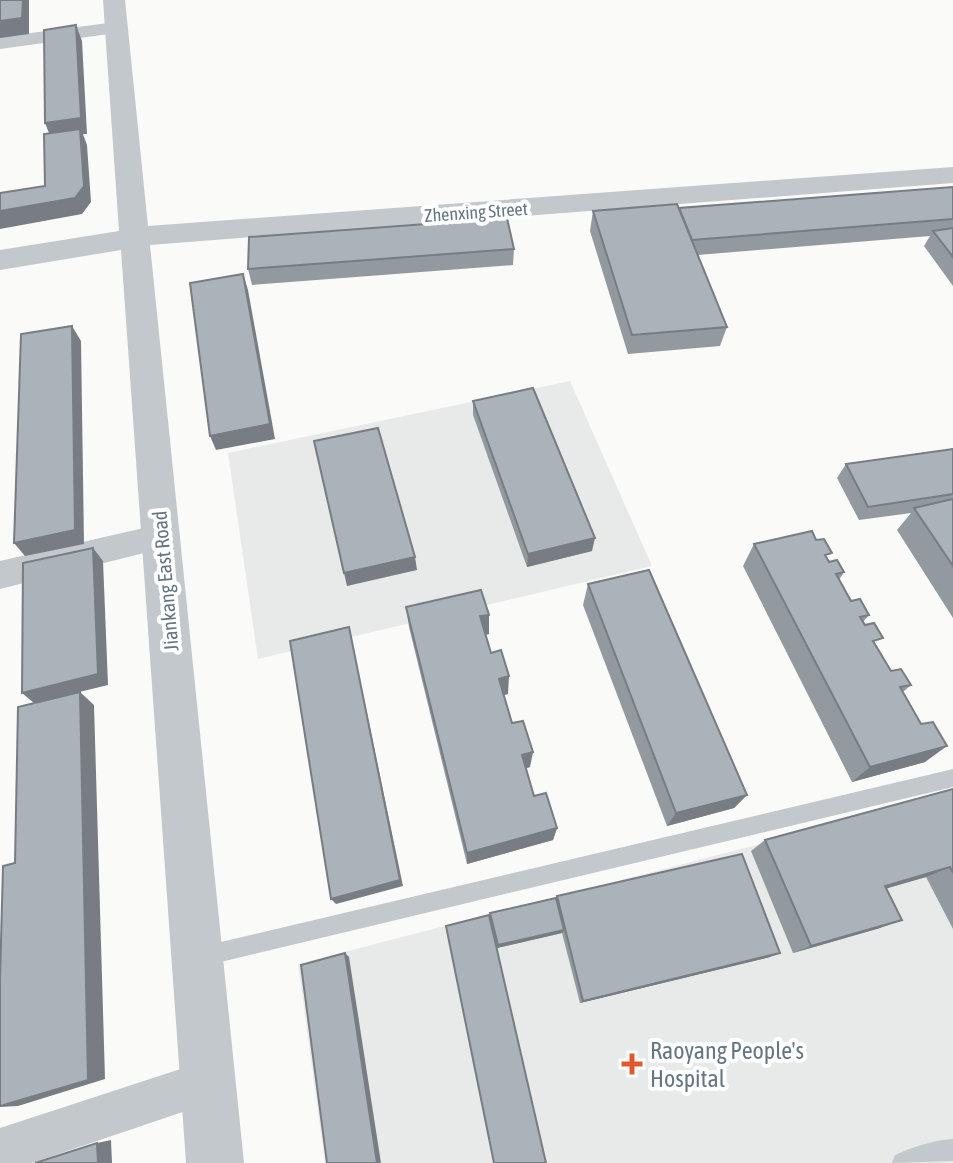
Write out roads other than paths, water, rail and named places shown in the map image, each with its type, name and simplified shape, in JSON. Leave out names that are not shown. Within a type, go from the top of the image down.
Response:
[{"type":"street","points":[[0,43],[115,14]]},
{"type":"street","name":"Jiankang East Road","points":[[115,14],[215,1163]]},
{"type":"street","name":"Zhenxing Street","points":[[0,260],[134,237],[953,175]]},
{"type":"street","points":[[0,575],[161,537]]},
{"type":"street","points":[[0,1151],[208,1082]]},
{"type":"lane","points":[[198,958],[953,778]]},
{"type":"lane","points":[[903,1163],[953,1150]]},
{"type":"place","name":"Raoyang People's Hospital","points":[[632,1064]]}]
